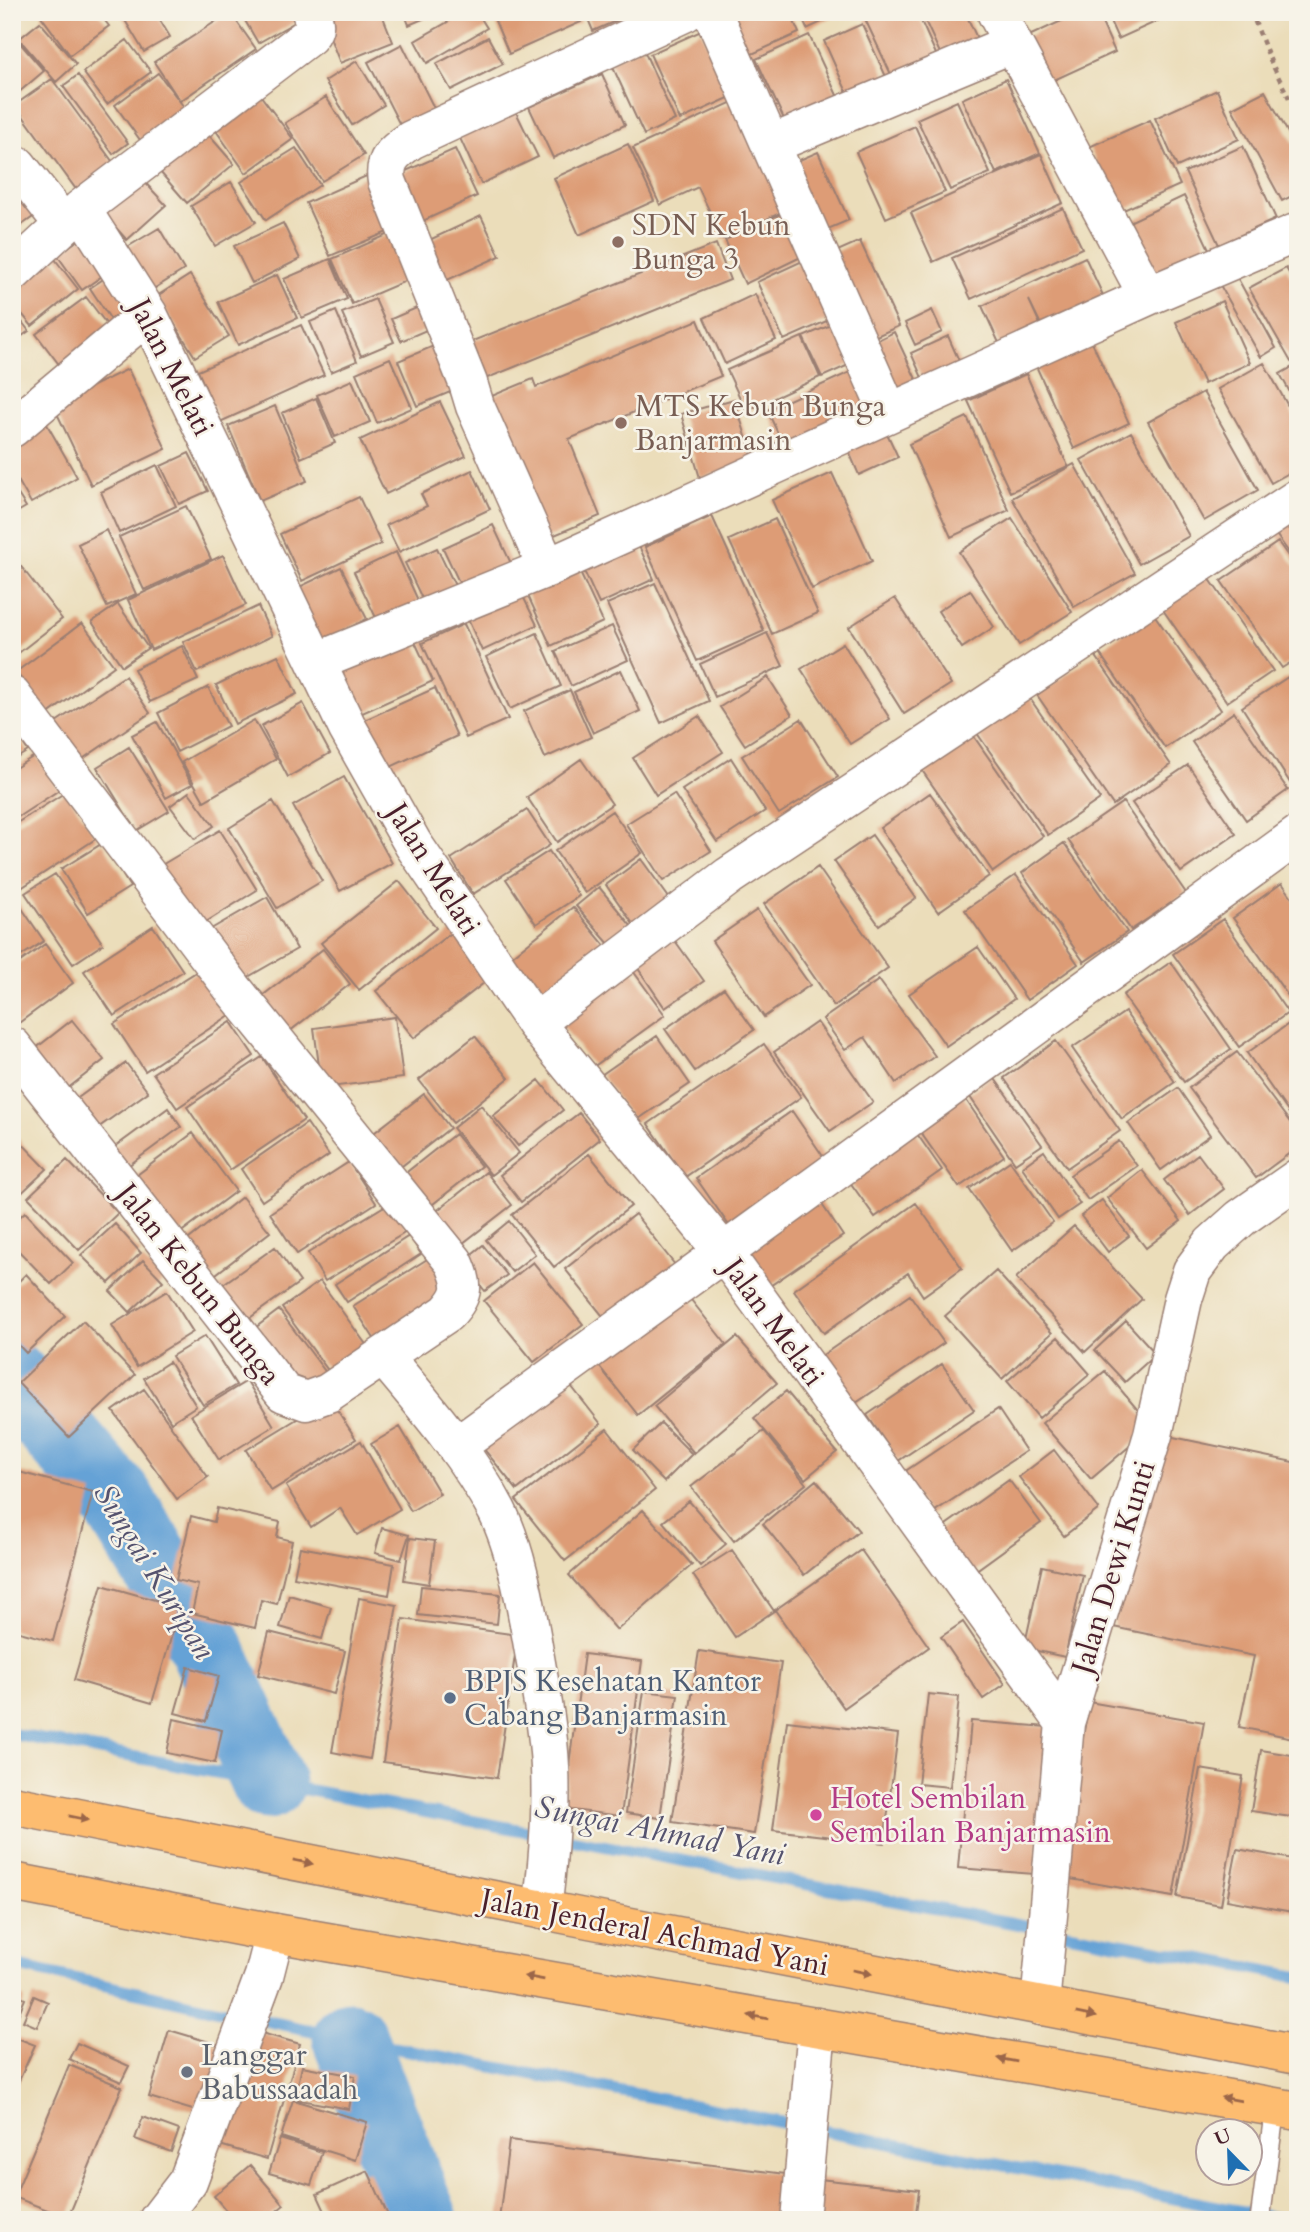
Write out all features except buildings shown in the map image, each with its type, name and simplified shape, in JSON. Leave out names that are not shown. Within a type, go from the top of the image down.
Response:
[{"type":"highway","name":"Jalan Jenderal Achmad Yani","points":[[12,1805],[1298,2055]]},
{"type":"highway","name":"Jalan Jenderal Achmad Yani","points":[[12,1882],[275,1933],[1286,2109]]},
{"type":"street","points":[[12,273],[73,217],[309,36],[314,29],[311,12]]},
{"type":"street","points":[[547,568],[475,406],[387,181],[387,164],[393,153],[411,140],[686,12]]},
{"type":"street","points":[[712,12],[889,412]]},
{"type":"street","points":[[772,144],[1003,28],[1148,296]]},
{"type":"street","name":"Jalan Melati","points":[[12,166],[17,165],[73,217],[148,314],[348,729],[413,844],[535,1024],[724,1253],[1065,1723]]},
{"type":"street","points":[[316,662],[547,568],[1148,296],[1298,232]]},
{"type":"street","points":[[12,428],[148,314]]},
{"type":"street","points":[[535,1024],[729,876],[1298,498]]},
{"type":"street","name":"Jalan Kebun Bunga","points":[[12,696],[234,990],[454,1262],[462,1287],[458,1301],[447,1313],[328,1393],[306,1401],[284,1393],[12,1046]]},
{"type":"street","points":[[457,1446],[1298,835]]},
{"type":"street","name":"Jalan Dewi Kunti","points":[[1040,2006],[1065,1723],[1153,1435],[1183,1299],[1192,1271],[1212,1244],[1241,1218],[1298,1178]]},
{"type":"street","points":[[384,1357],[457,1446],[498,1514],[517,1568],[543,1705],[550,1766],[550,1820],[542,1910]]},
{"type":"street","points":[[158,2220],[188,2181],[264,1976],[275,1933]]},
{"type":"street","points":[[800,2220],[817,2027]]},
{"type":"lane","points":[[1260,2220],[1286,2109]]},
{"type":"path","points":[[1251,12],[1271,62],[1298,116]]},
{"type":"waterway","name":"Sungai Kuripan","points":[[12,1379],[118,1502],[205,1644],[268,1782]]},
{"type":"waterway","name":"Sungai Ahmad Yani","points":[[12,1734],[1298,1977]]},
{"type":"waterway","name":"Sungai Ahmad Yani","points":[[12,1965],[350,2039],[1286,2220]]},
{"type":"waterway","points":[[350,2039],[421,2220]]},
{"type":"place","name":"SDN Kebun Bunga 3","points":[[618,242]]},
{"type":"place","name":"MTS Kebun Bunga Banjarmasin","points":[[621,423]]},
{"type":"place","name":"BPJS Kesehatan Kantor Cabang Banjarmasin","points":[[450,1698]]},
{"type":"place","name":"Hotel Sembilan Sembilan Banjarmasin","points":[[816,1815]]},
{"type":"place","name":"Langgar Babussaadah","points":[[187,2072]]}]
